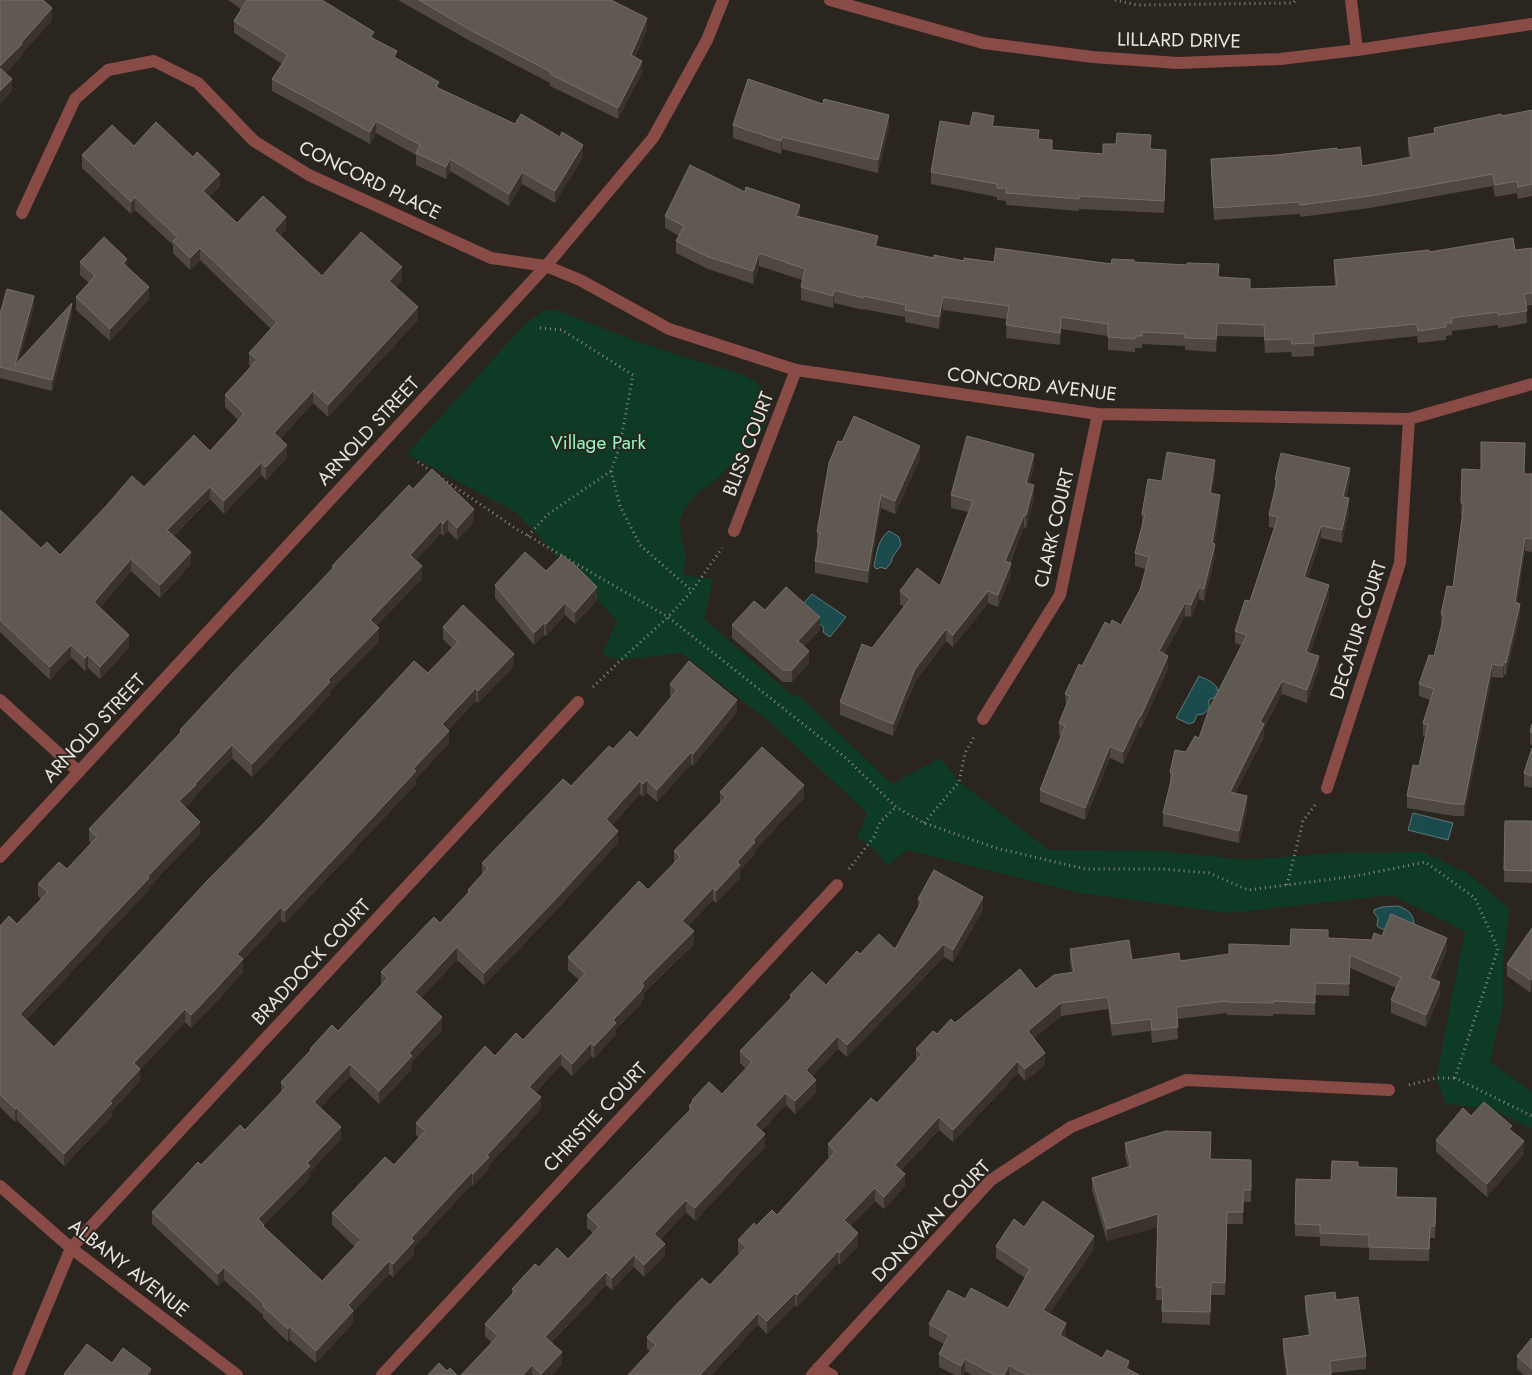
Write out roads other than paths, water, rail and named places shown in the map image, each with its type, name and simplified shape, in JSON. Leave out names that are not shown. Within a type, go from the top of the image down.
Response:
[{"type":"street","name":"ARNOLD STREET","points":[[0,857],[546,266],[653,138],[707,40],[723,0]]},
{"type":"street","name":"LILLARD DRIVE","points":[[830,0],[983,43],[1093,57],[1178,63],[1280,59],[1357,50],[1532,24]]},
{"type":"street","points":[[1351,0],[1357,50]]},
{"type":"street","name":"CONCORD PLACE","points":[[22,214],[75,99],[108,70],[154,62],[198,83],[254,140],[310,176],[491,258],[546,266]]},
{"type":"street","name":"CONCORD AVENUE","points":[[546,266],[580,280],[669,329],[796,370],[1098,414],[1409,419],[1532,384]]},
{"type":"street","name":"BLISS COURT","points":[[734,531],[796,370]]},
{"type":"street","name":"CLARK COURT","points":[[983,719],[1060,595],[1098,414]]},
{"type":"street","name":"DECATUR COURT","points":[[1328,788],[1400,563],[1409,419]]},
{"type":"street","points":[[0,700],[79,772]]},
{"type":"street","name":"BRADDOCK COURT","points":[[71,1248],[578,702]]},
{"type":"street","name":"CHRISTIE COURT","points":[[382,1375],[837,885]]},
{"type":"street","name":"DONOVAN COURT","points":[[815,1372],[991,1180],[1070,1127],[1186,1080],[1389,1090]]},
{"type":"street","name":"ALBANY AVENUE","points":[[0,1186],[71,1248],[237,1375]]},
{"type":"street","points":[[18,1375],[71,1248]]},
{"type":"street","points":[[815,1372],[832,1375]]},
{"type":"water","points":[[889,531],[899,537],[901,545],[886,569],[875,568],[878,546],[882,538]]},
{"type":"water","points":[[812,594],[846,617],[830,637],[823,632],[824,628],[802,605]]},
{"type":"water","points":[[1199,676],[1215,685],[1218,692],[1217,696],[1209,700],[1209,709],[1203,714],[1197,715],[1194,722],[1189,724],[1176,718]]},
{"type":"water","points":[[1413,813],[1453,823],[1448,840],[1408,830]]},
{"type":"water","points":[[1397,906],[1410,913],[1414,928],[1385,930],[1377,926],[1378,918],[1374,910],[1382,907]]},
{"type":"park label","name":"Village Park","points":[[598,442]]}]
